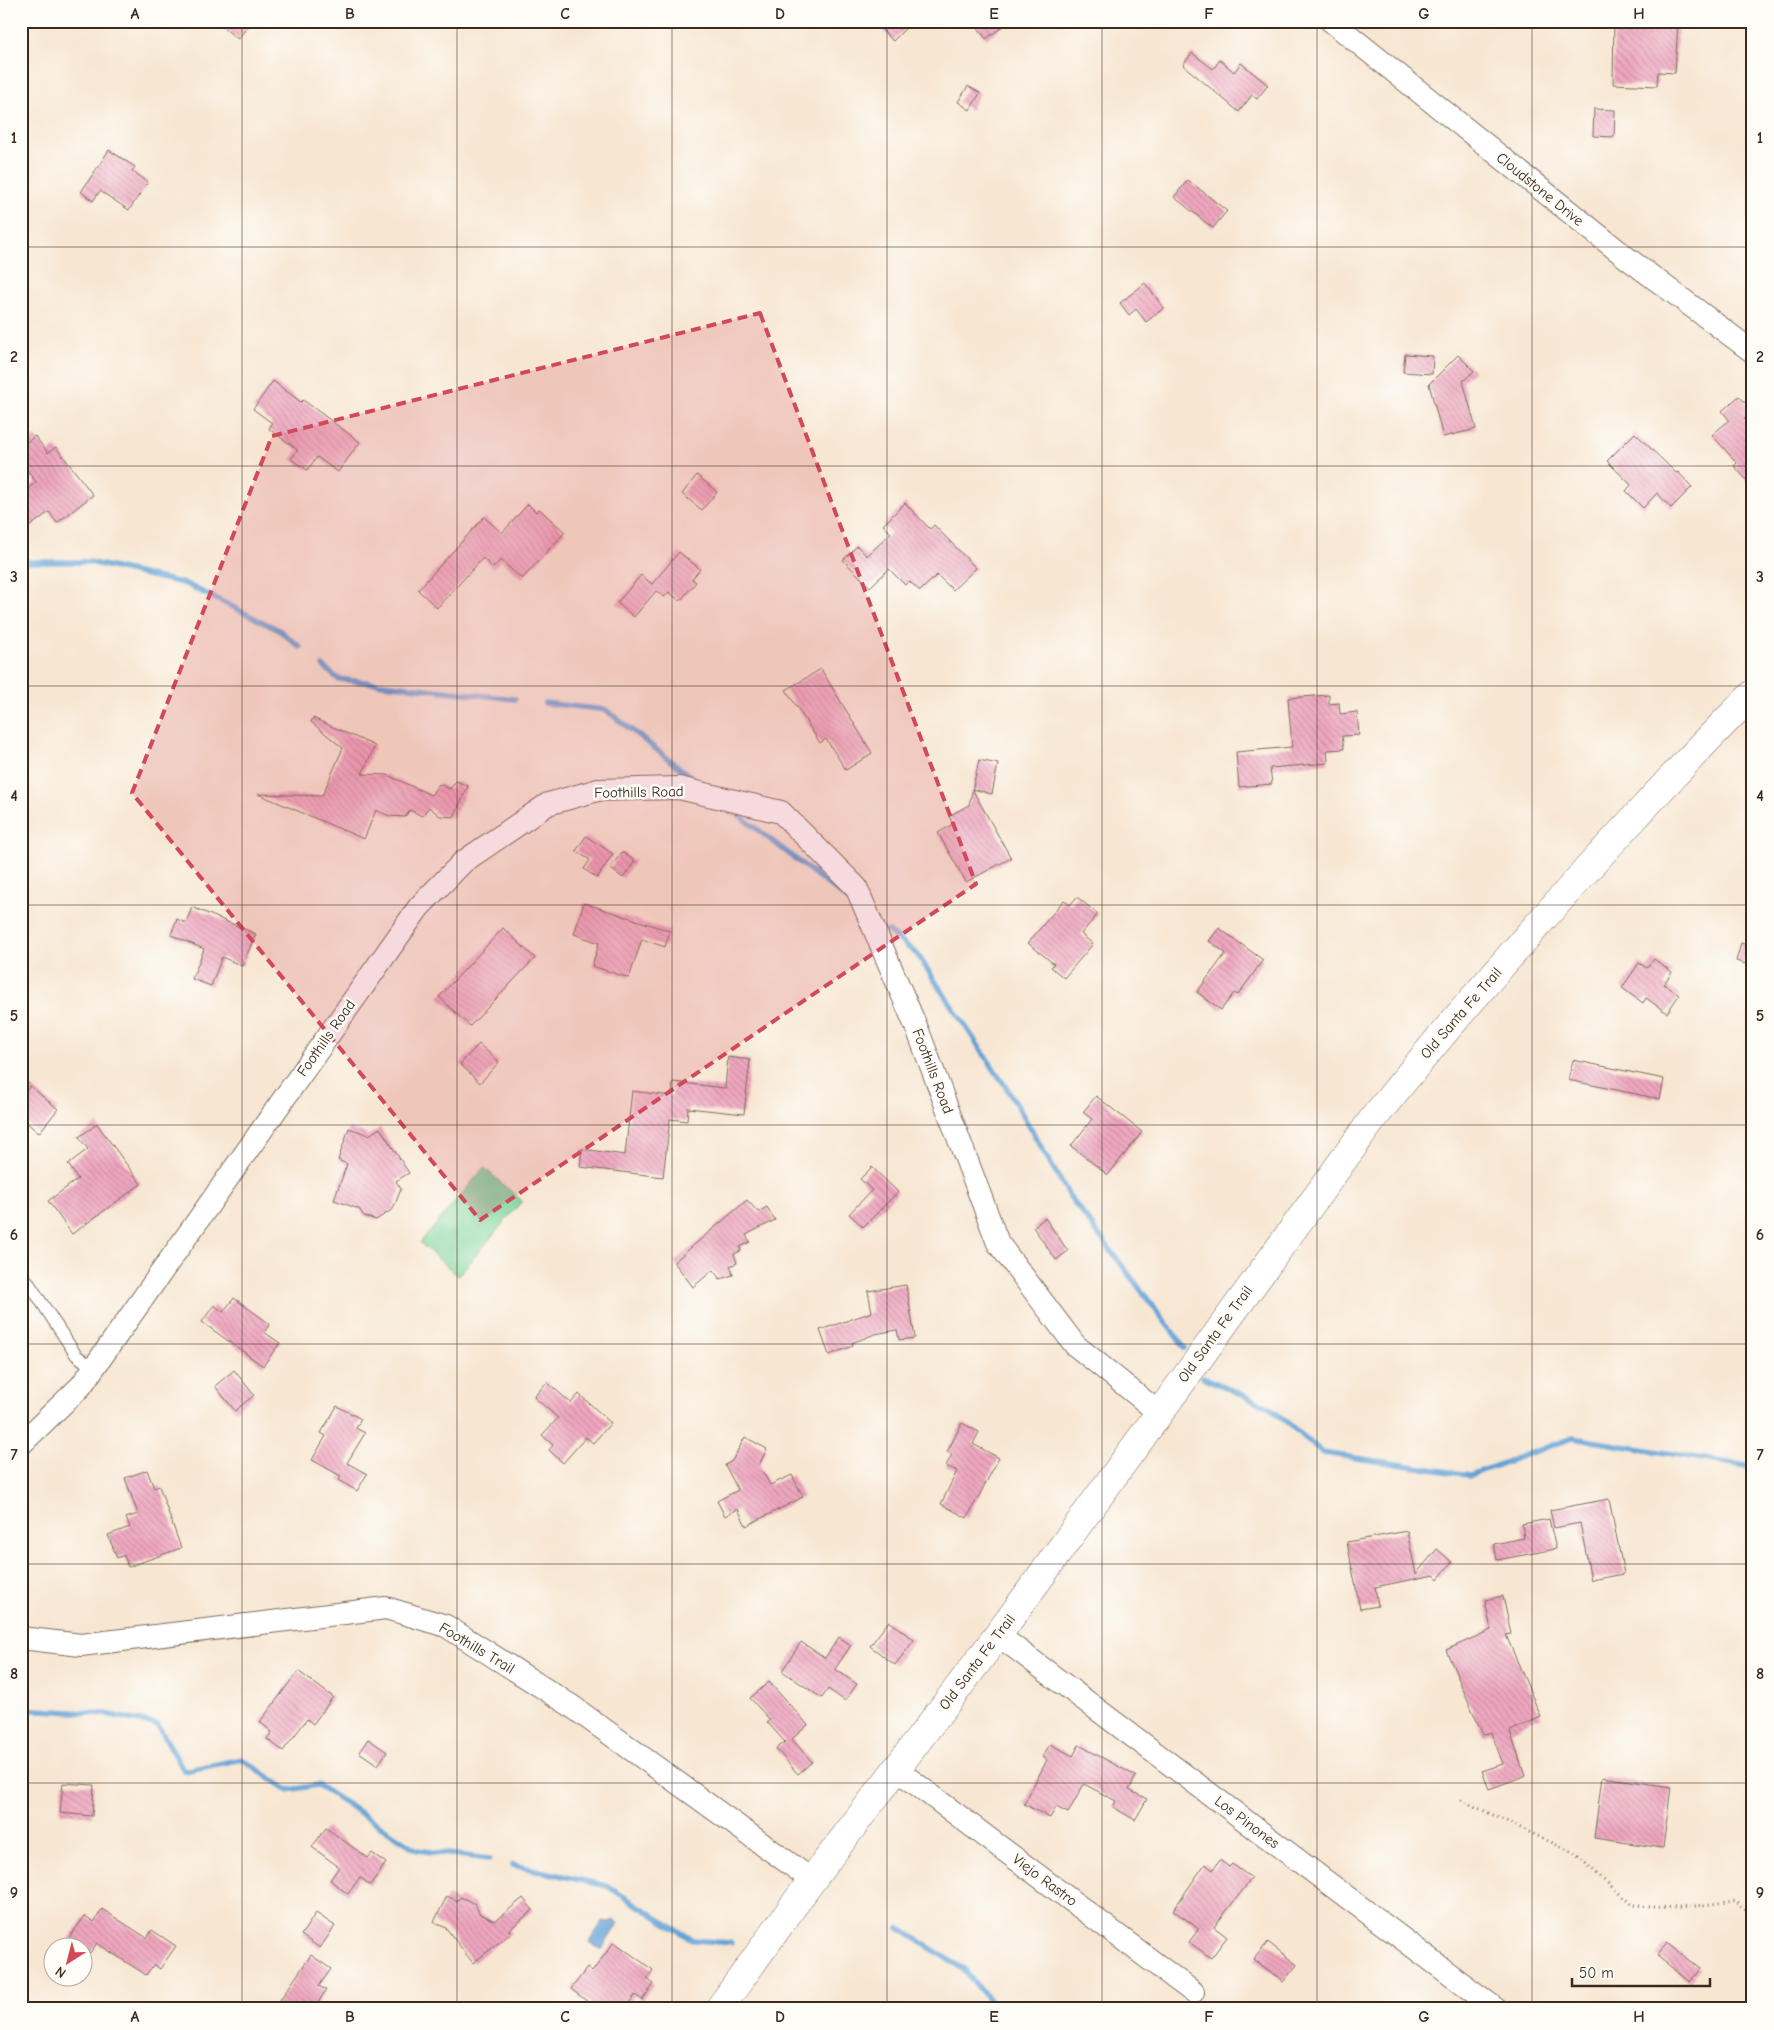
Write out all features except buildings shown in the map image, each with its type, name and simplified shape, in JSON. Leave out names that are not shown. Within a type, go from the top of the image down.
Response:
[{"type":"street","name":"Cloudstone Drive","points":[[1331,21],[1627,258],[1753,352]]},
{"type":"street","name":"Old Santa Fe Trail","points":[[719,2009],[812,1880],[998,1635],[1158,1412],[1373,1119],[1413,1069],[1570,888],[1670,779],[1753,694]]},
{"type":"street","name":"Foothills Road","points":[[21,1444],[81,1386],[419,907],[463,862],[548,804],[598,790],[679,788],[781,812],[856,887],[918,1031],[998,1243],[1075,1345],[1158,1412]]},
{"type":"street","name":"Foothills Trail","points":[[21,1638],[81,1644],[386,1608],[446,1626],[570,1705],[812,1880]]},
{"type":"street","name":"Los Pinones","points":[[998,1635],[1496,2009]]},
{"type":"street","name":"Viejo Rastro","points":[[896,1769],[1193,1992]]},
{"type":"lane","points":[[21,1271],[76,1355],[93,1368]]},
{"type":"path","points":[[1461,1800],[1574,1853],[1633,1906],[1679,1908],[1734,1901],[1753,1915]]},
{"type":"highlighted area","points":[[760,313],[976,884],[480,1220],[132,793],[272,436]]},
{"type":"green space","points":[[484,1168],[522,1201],[458,1276],[420,1243]]},
{"type":"water","points":[[614,1920],[619,1923],[601,1950],[589,1942],[603,1921],[609,1922]]},
{"type":"waterway","points":[[21,562],[89,562],[186,584],[279,630],[300,647]]},
{"type":"waterway","points":[[323,666],[338,679],[515,699]]},
{"type":"waterway","points":[[545,703],[606,710],[695,780]]},
{"type":"waterway","points":[[739,815],[848,900]]},
{"type":"waterway","points":[[888,931],[917,954],[1010,1093],[1070,1197],[1185,1348]]},
{"type":"waterway","points":[[1203,1377],[1269,1407],[1323,1453],[1470,1475],[1573,1438],[1753,1467]]},
{"type":"waterway","points":[[21,1709],[106,1714],[158,1725],[184,1771],[242,1759],[288,1790],[318,1785],[417,1850],[489,1859]]},
{"type":"waterway","points":[[513,1865],[607,1886],[693,1940],[731,1943]]},
{"type":"waterway","points":[[899,1928],[963,1969],[997,2009]]}]
